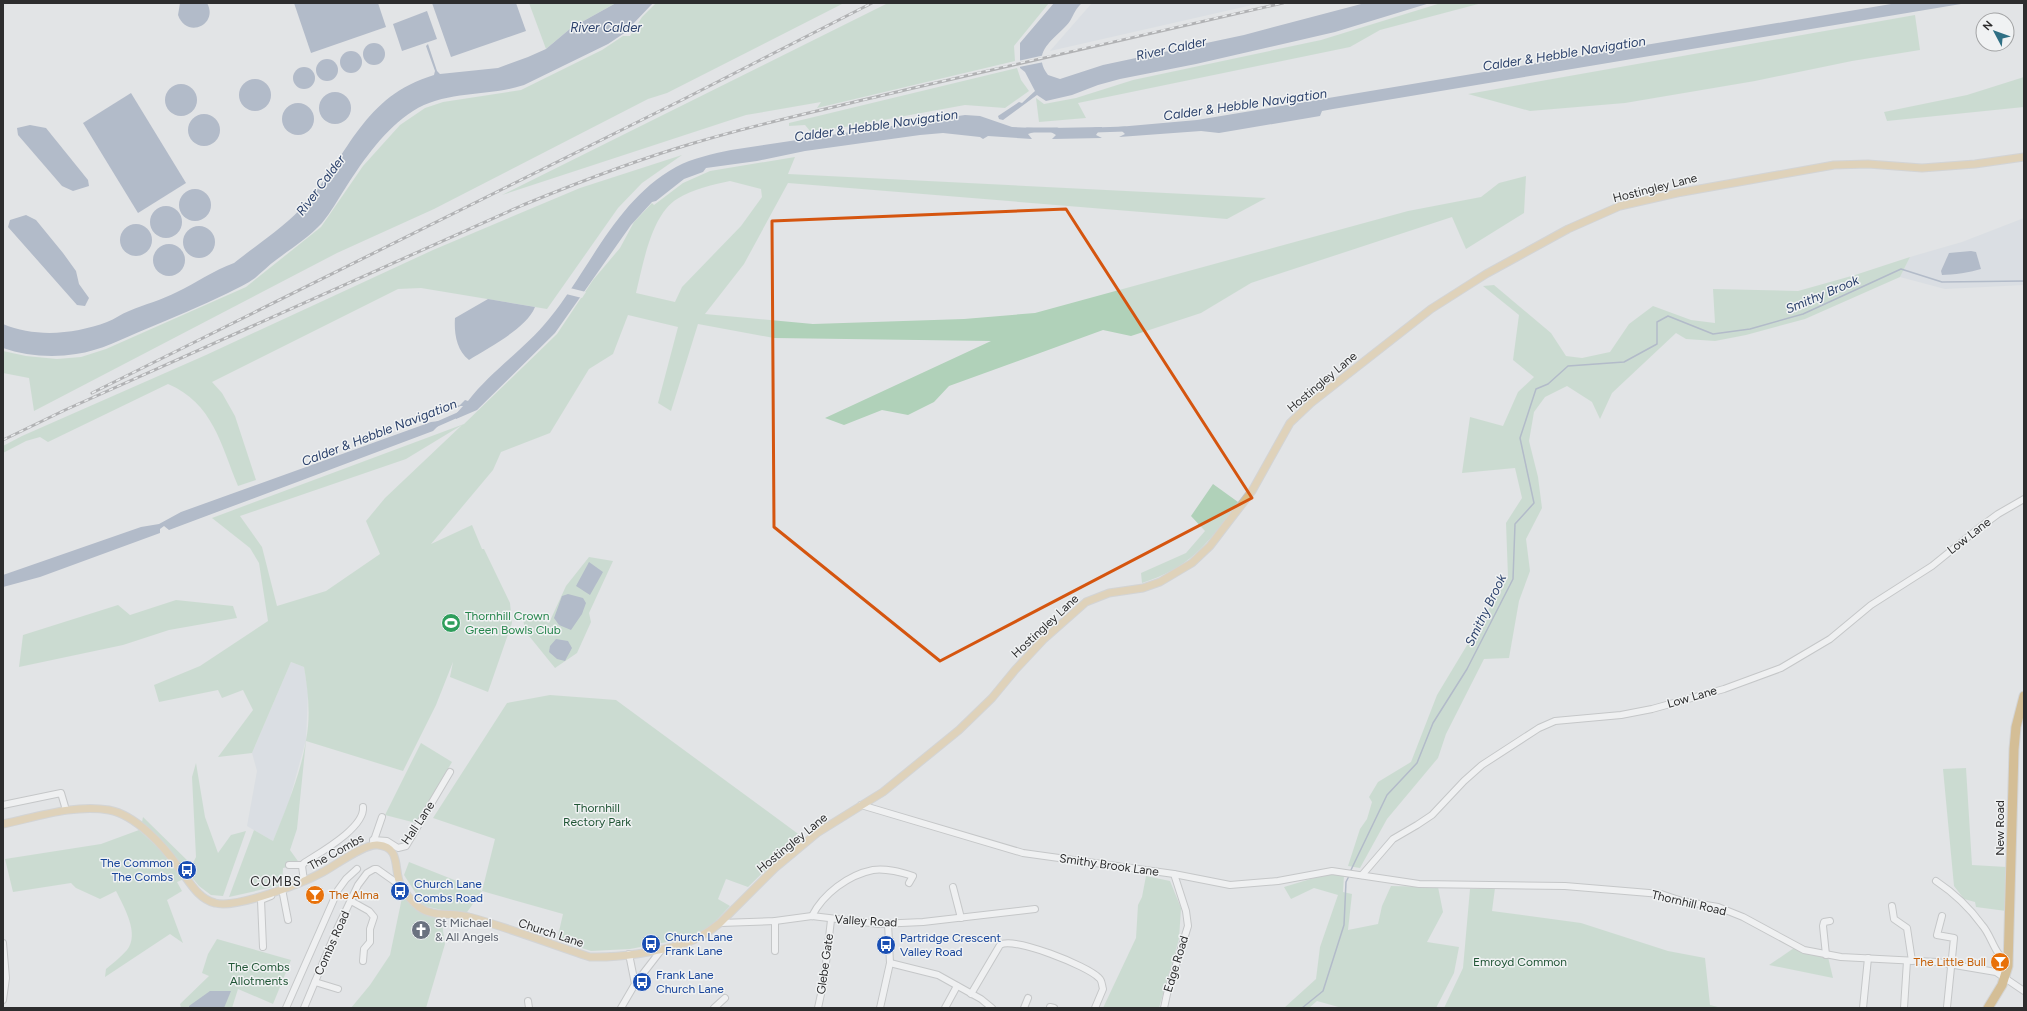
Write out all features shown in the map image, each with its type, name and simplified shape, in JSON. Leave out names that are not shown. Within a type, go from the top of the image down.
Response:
[{"type":"highway","name":"New Road","points":[[1988,1008],[2005,978],[2008,964],[2014,749],[2016,726],[2024,696]]},
{"type":"main road","name":"Hostingley Lane","points":[[665,948],[687,943],[712,930],[775,868],[817,833],[904,776],[960,730],[992,698],[1014,670],[1043,640],[1086,602],[1109,593],[1143,588],[1160,582],[1192,563],[1210,546],[1252,491],[1290,423],[1311,403],[1431,309],[1529,250],[1568,229],[1620,206],[1677,193],[1792,171],[1834,165],[1862,164],[1922,168],[1975,164],[2024,157]]},
{"type":"main road","name":"The Combs","points":[[66,810],[110,810],[140,824],[169,852],[199,894],[216,904],[238,903],[304,881],[373,842]]},
{"type":"main road","points":[[3,824],[66,810]]},
{"type":"main road","name":"Church Lane","points":[[373,842],[385,846],[394,855],[401,886],[419,906],[427,911],[470,917],[590,957],[610,958],[665,948]]},
{"type":"street","name":"Low Lane","points":[[1362,875],[1393,839],[1432,815],[1464,781],[1482,765],[1539,728],[1555,721],[1621,715],[1652,709],[1724,689],[1781,668],[1830,639],[1871,605],[1932,566],[1978,528],[2024,499]]},
{"type":"street","name":"Hall Lane","points":[[373,842],[387,841],[398,848],[406,846],[450,772]]},
{"type":"street","points":[[3,805],[61,793],[66,810]]},
{"type":"street","name":"Smithy Brook Lane","points":[[861,805],[1023,853],[1174,874],[1230,885],[1278,882],[1328,871],[1362,875]]},
{"type":"street","points":[[289,865],[302,865],[304,862],[344,838],[362,814],[363,808]]},
{"type":"street","name":"The Combs","points":[[373,842],[382,817]]},
{"type":"street","points":[[302,865],[304,881]]},
{"type":"street","name":"Combs Road","points":[[304,1008],[337,929],[362,878],[374,868],[388,875],[401,886]]},
{"type":"street","points":[[286,1008],[344,877],[357,869]]},
{"type":"street","points":[[812,916],[826,895],[855,877],[867,872],[873,870],[895,871],[913,876],[909,883]]},
{"type":"street","name":"Edge Road","points":[[1164,1008],[1188,926],[1186,911],[1174,874]]},
{"type":"street","name":"Thornhill Road","points":[[1362,875],[1394,882],[1419,884],[1566,886],[1661,894],[1682,901],[1718,906],[1743,917],[1795,946],[1826,955],[1951,964],[1996,972],[2024,991]]},
{"type":"street","points":[[1936,880],[1959,897],[1982,924],[2002,959],[2008,964]]},
{"type":"street","points":[[946,889],[955,886],[961,918]]},
{"type":"street","points":[[282,889],[288,920]]},
{"type":"street","points":[[263,947],[260,900],[271,896],[274,891]]},
{"type":"street","points":[[351,901],[369,912],[374,917],[370,929],[370,942],[364,949],[362,961]]},
{"type":"street","points":[[1892,906],[1894,918],[1908,928],[1910,933],[1910,961],[1904,1008]]},
{"type":"street","name":"Valley Road","points":[[720,923],[775,921],[812,916],[831,920],[879,924],[923,922],[1035,909]]},
{"type":"street","points":[[1942,916],[1937,936],[1954,938],[1947,1008]]},
{"type":"street","name":"Glebe Gate","points":[[818,1008],[824,980],[831,920]]},
{"type":"street","points":[[775,921],[775,951]]},
{"type":"street","points":[[1826,955],[1823,926],[1824,922],[1830,921]]},
{"type":"street","points":[[880,1008],[890,963],[888,923]]},
{"type":"street","points":[[971,994],[1000,945],[1008,942],[1044,950],[1087,969],[1100,978],[1104,989],[1095,1008]]},
{"type":"street","points":[[3,943],[6,978],[3,1000]]},
{"type":"street","points":[[621,1008],[635,984],[665,948]]},
{"type":"street","points":[[629,954],[635,984]]},
{"type":"street","points":[[1863,1008],[1868,958]]},
{"type":"street","points":[[890,963],[938,975],[992,1008]]},
{"type":"street","points":[[315,982],[338,989]]},
{"type":"street","points":[[945,1008],[957,986]]},
{"type":"street","points":[[714,1008],[725,998]]},
{"type":"street","points":[[1024,1008],[1028,998]]},
{"type":"street","points":[[528,1001],[529,1008]]},
{"type":"highlighted area","points":[[1066,209],[1252,498],[940,661],[774,527],[772,221]]},
{"type":"shaded area","points":[[1092,3],[1261,3],[1050,51]]},
{"type":"shaded area","points":[[2024,218],[2024,285],[1945,289],[1900,277],[1910,257],[1962,242]]},
{"type":"shaded area","points":[[291,662],[304,667],[308,692],[306,740],[288,805],[273,841],[247,826],[257,771],[252,753]]},
{"type":"green space","points":[[529,3],[616,3],[571,28],[546,49]]},
{"type":"green space","points":[[656,3],[844,3],[667,93],[648,99],[434,209],[337,253],[34,411],[29,378],[3,373],[3,351],[26,356],[57,359],[81,357],[106,349],[246,287],[321,227],[363,166],[400,125],[425,108],[443,102],[521,90],[602,50],[623,36],[630,36],[642,17]]},
{"type":"green space","points":[[888,3],[1049,3],[1014,46],[1015,61],[817,108],[821,102],[746,115],[502,195]]},
{"type":"green space","points":[[1441,3],[1482,3],[1380,30],[1350,47],[1078,103],[1086,118],[1039,122],[1036,98],[1044,104],[1076,98],[1133,80],[1321,40]]},
{"type":"green space","points":[[1915,15],[1920,50],[1852,61],[1755,81],[1625,103],[1530,111],[1468,94]]},
{"type":"green space","points":[[1017,68],[1021,80],[1029,91],[1005,108],[965,105],[839,128],[810,131],[805,125],[789,126],[789,123]]},
{"type":"green space","points":[[2024,77],[2024,107],[1887,121],[1884,112],[1967,95]]},
{"type":"green space","points":[[682,155],[642,183],[618,208],[547,309],[421,288],[398,289],[212,382],[222,393],[235,416],[256,480],[238,486],[214,427],[196,402],[183,392],[168,384],[48,442],[40,437],[26,441],[3,453],[3,446],[22,436],[206,355],[433,250],[580,188]]},
{"type":"green space","points":[[795,157],[788,174],[1266,198],[1227,219],[788,183],[744,264],[705,314],[813,324],[964,319],[1035,313],[1408,211],[1481,197],[1499,183],[1526,176],[1524,213],[1466,249],[1452,217],[1251,283],[1201,313],[1131,336],[1103,330],[949,386],[934,402],[908,415],[882,410],[844,425],[825,418],[991,341],[774,338],[698,324],[671,411],[658,403],[678,327],[628,315],[613,354],[589,369],[550,433],[501,452],[493,470],[431,544],[472,525],[482,549],[484,549],[510,603],[512,623],[488,692],[450,677],[453,662],[436,705],[403,771],[306,741],[308,731],[308,704],[304,667],[291,662],[252,753],[218,757],[253,710],[243,690],[222,698],[218,690],[159,702],[154,685],[200,666],[268,621],[259,563],[250,548],[212,518],[464,424],[557,334],[593,280],[620,248],[634,222],[652,203],[654,205],[683,183],[710,171]],"holes":[[[730,181],[761,189],[762,197],[741,226],[682,287],[675,302],[636,293],[645,255],[654,228],[668,206],[677,199],[696,190]],[[462,425],[385,498],[366,521],[380,554],[326,591],[277,606],[262,547],[240,516],[406,459]]]},
{"type":"green space","points":[[1910,257],[1900,277],[1805,319],[1746,335],[1715,341],[1686,339],[1676,333],[1612,393],[1600,419],[1592,402],[1567,386],[1545,397],[1534,412],[1529,441],[1538,477],[1542,508],[1526,539],[1530,571],[1519,601],[1509,658],[1484,659],[1446,734],[1438,758],[1387,819],[1360,868],[1348,866],[1360,829],[1367,819],[1372,802],[1369,797],[1378,782],[1411,762],[1437,695],[1508,577],[1506,523],[1522,498],[1515,468],[1462,473],[1470,417],[1503,426],[1518,392],[1534,377],[1513,360],[1519,315],[1483,286],[1494,285],[1551,333],[1566,356],[1582,358],[1610,352],[1629,324],[1653,306],[1691,320],[1715,323],[1713,289],[1798,291],[1855,275]]},
{"type":"green space","points":[[1213,484],[1238,502],[1218,529],[1198,552],[1174,569],[1159,577],[1142,583],[1141,573],[1186,553],[1205,531],[1191,516]]},
{"type":"green space","points":[[589,557],[613,561],[589,613],[591,622],[577,653],[555,668],[525,631],[523,618],[537,617],[549,623],[566,586]]},
{"type":"green space","points":[[176,600],[233,606],[237,618],[169,630],[123,645],[19,667],[23,635],[118,605],[130,615]]},
{"type":"green space","name":"Thornhill Rectory Park","points":[[550,695],[616,700],[801,836],[748,887],[726,879],[718,899],[730,906],[709,928],[683,939],[630,949],[591,951],[557,940],[563,914],[482,891],[495,839],[433,818],[507,703]]},
{"type":"green space","points":[[306,743],[297,829],[290,850],[300,864],[283,868],[282,885],[229,897],[254,830],[273,841],[301,765]]},
{"type":"green space","points":[[421,743],[452,762],[416,823],[385,815]]},
{"type":"green space","points":[[196,763],[205,817],[218,853],[231,835],[246,831],[223,896],[211,895],[199,886],[172,853],[142,822],[143,817],[192,865],[196,857],[192,777]]},
{"type":"green space","points":[[1966,768],[1972,865],[2007,867],[2006,911],[1976,907],[1975,902],[1964,899],[1954,886],[1943,769]]},
{"type":"green space","points":[[139,830],[166,855],[184,879],[177,882],[182,891],[167,900],[183,943],[170,934],[105,977],[106,969],[120,958],[131,944],[132,936],[129,920],[116,891],[100,899],[76,888],[71,883],[13,892],[5,859],[101,844]]},
{"type":"green space","points":[[409,862],[482,891],[465,915],[424,906],[404,875]]},
{"type":"green space","points":[[1327,874],[1344,875],[1343,892],[1352,894],[1348,930],[1378,924],[1382,906],[1391,886],[1438,887],[1443,912],[1427,942],[1459,947],[1454,973],[1436,1008],[1342,1008],[1317,1001],[1309,1008],[1284,1008],[1316,979],[1320,947],[1338,895],[1314,888],[1291,899],[1284,887]]},
{"type":"green space","points":[[1146,876],[1170,881],[1181,908],[1179,939],[1159,1008],[1103,1008],[1136,938],[1138,905],[1142,897]]},
{"type":"green space","name":"Emroyd Common","points":[[1495,888],[1492,911],[1581,923],[1668,951],[1705,958],[1710,1005],[1722,1008],[1444,1008],[1463,968],[1470,889]]},
{"type":"green space","points":[[403,893],[441,917],[445,944],[426,1008],[351,1008],[370,985],[390,955]]},
{"type":"green space","name":"The Combs Allotments","points":[[217,939],[291,960],[273,1004],[238,989],[232,1008],[181,1008],[180,1004],[209,976],[202,973],[208,954]]},
{"type":"green space","points":[[1794,948],[1828,957],[1833,978],[1769,965]]},
{"type":"water","points":[[180,3],[207,3],[210,11],[209,17],[205,23],[200,26],[194,28],[188,27],[182,23],[178,15]]},
{"type":"water","points":[[294,3],[378,3],[386,27],[311,53]]},
{"type":"water","points":[[432,3],[516,3],[526,31],[451,57]]},
{"type":"water","name":"River Calder","points":[[616,3],[653,3],[633,24],[631,33],[629,30],[608,44],[524,85],[510,89],[439,100],[426,104],[413,111],[393,127],[376,145],[360,166],[322,223],[306,238],[273,262],[255,278],[245,284],[198,307],[112,344],[94,350],[67,355],[49,356],[20,353],[3,348],[3,324],[42,333],[69,332],[95,326],[171,295],[219,269],[234,263],[281,227],[306,203],[360,128],[374,112],[390,97],[410,85],[434,75],[435,71],[426,46],[428,44],[437,71],[440,74],[498,68],[546,49],[571,28]]},
{"type":"water","name":"River Calder","points":[[1054,3],[1082,3],[1070,21],[1043,51],[1043,66],[1048,75],[1060,79],[1103,65],[1244,35],[1365,3],[1430,3],[1335,32],[1196,64],[1120,79],[1098,85],[1072,95],[1046,101],[1037,95],[1003,120],[999,119],[998,116],[1019,102],[1022,103],[1035,91],[1025,72],[1020,68],[1020,43]]},
{"type":"water","points":[[1897,3],[1967,3],[1333,109],[1322,111],[1320,116],[1219,133],[1201,131],[1119,137],[1125,134],[1122,131],[1118,131],[1118,127],[1197,120]]},
{"type":"water","points":[[427,11],[437,39],[402,51],[393,24]]},
{"type":"water","points":[[370,43],[378,43],[385,50],[385,58],[378,65],[370,65],[363,58],[363,50]]},
{"type":"water","points":[[347,51],[355,51],[362,58],[362,66],[355,73],[347,73],[340,66],[340,58]]},
{"type":"water","points":[[323,59],[331,59],[338,66],[338,74],[331,81],[323,81],[316,74],[316,66]]},
{"type":"water","points":[[300,67],[308,67],[315,74],[315,82],[308,89],[300,89],[293,82],[293,74]]},
{"type":"water","points":[[252,79],[258,79],[268,86],[271,95],[270,101],[264,108],[258,111],[252,111],[242,104],[239,98],[239,92],[246,82]]},
{"type":"water","points":[[178,84],[184,84],[194,91],[197,100],[196,106],[190,113],[184,116],[178,116],[168,109],[165,103],[165,97],[172,87]]},
{"type":"water","points":[[332,92],[338,92],[348,99],[351,108],[350,114],[344,121],[338,124],[332,124],[322,117],[319,111],[319,105],[326,95]]},
{"type":"water","points":[[131,93],[186,183],[138,213],[83,123]]},
{"type":"water","points":[[295,103],[301,103],[311,110],[314,119],[313,125],[307,132],[301,135],[295,135],[285,128],[282,122],[282,116],[289,106]]},
{"type":"water","points":[[201,114],[207,114],[217,121],[220,130],[219,136],[213,143],[207,146],[201,146],[191,139],[188,133],[188,127],[195,117]]},
{"type":"water","points":[[965,115],[980,116],[1012,127],[1034,128],[1034,132],[1028,134],[1032,139],[988,136],[983,139],[980,137],[943,133],[920,135],[805,151],[757,161],[706,168],[703,172],[684,179],[656,201],[652,202],[631,225],[555,333],[477,410],[456,419],[455,415],[463,406],[459,406],[465,400],[468,401],[487,380],[540,330],[549,319],[620,216],[655,181],[676,167],[696,159],[731,150]]},
{"type":"water","points":[[30,125],[46,128],[88,180],[89,186],[73,191],[62,186],[18,135],[17,128]]},
{"type":"water","points":[[1102,127],[1102,132],[1098,132],[1096,135],[1102,138],[1052,139],[1056,135],[1051,132],[1051,128]]},
{"type":"water","points":[[192,189],[198,189],[208,196],[211,205],[210,211],[204,218],[198,221],[192,221],[182,214],[179,208],[179,202],[186,192]]},
{"type":"water","points":[[163,206],[169,206],[179,213],[182,222],[181,228],[175,235],[169,238],[163,238],[153,231],[150,225],[150,219],[157,209]]},
{"type":"water","points":[[26,215],[36,220],[76,271],[79,284],[89,298],[85,306],[77,305],[8,227],[10,220]]},
{"type":"water","points":[[133,224],[139,224],[149,231],[152,240],[151,246],[145,253],[139,256],[133,256],[123,249],[120,243],[120,237],[127,227]]},
{"type":"water","points":[[196,226],[202,226],[212,233],[215,242],[214,248],[208,255],[202,258],[196,258],[186,251],[183,245],[183,239],[190,229]]},
{"type":"water","points":[[166,244],[172,244],[182,251],[185,260],[184,266],[178,273],[172,276],[166,276],[156,269],[153,263],[153,257],[160,247]]},
{"type":"water","points":[[1976,252],[1981,269],[1942,275],[1941,271],[1949,253]]},
{"type":"water","points":[[488,299],[535,307],[524,323],[506,337],[469,360],[461,351],[457,340],[455,318]]},
{"type":"water","points":[[439,421],[440,424],[433,431],[169,530],[164,526],[160,529],[160,533],[40,577],[3,587],[3,575],[141,527],[159,524],[181,512],[431,422]]},
{"type":"water","points":[[589,562],[603,572],[590,595],[576,586]]},
{"type":"water","points":[[568,594],[583,598],[586,603],[582,614],[571,630],[559,625],[554,618],[562,596]]},
{"type":"water","points":[[556,639],[568,641],[572,648],[565,661],[557,659],[549,652],[550,646]]},
{"type":"water","points":[[210,991],[231,991],[224,1008],[189,1008],[189,1006]]},
{"type":"pier","points":[[1045,55],[1044,62],[1019,67],[1018,61]]},
{"type":"pier","points":[[570,288],[586,292],[582,298],[566,294]]},
{"type":"waterway","name":"Calder & Hebble Navigation","points":[[1095,130],[1125,129]]},
{"type":"waterway","name":"Calder & Hebble Navigation","points":[[1027,130],[1057,130]]},
{"type":"waterway","name":"Smithy Brook","points":[[1350,872],[1387,795],[1417,763],[1433,723],[1467,669],[1513,579],[1515,524],[1534,503],[1520,438],[1536,389],[1548,384],[1568,366],[1624,362],[1657,344],[1657,322],[1668,316],[1713,334],[1750,329],[1803,314],[1901,269],[1942,282],[2024,281]]},
{"type":"waterway","points":[[428,418],[442,411],[459,406]]},
{"type":"waterway","name":"Calder & Hebble Navigation","points":[[435,425],[460,414]]},
{"type":"waterway","name":"Smithy Brook","points":[[1302,1008],[1323,991],[1344,925],[1346,882],[1349,876]]},
{"type":"railway","points":[[92,393],[684,99],[872,3]]},
{"type":"railway","points":[[3,440],[65,410],[523,205],[629,164],[747,128],[1283,3]]},
{"type":"place","name":"Thornhill Crown Green Bowls Club","points":[[451,623]]},
{"type":"place","name":"The Common The Combs","points":[[187,870]]},
{"type":"place","name":"Church Lane Combs Road","points":[[400,891]]},
{"type":"place","name":"The Alma","points":[[315,895]]},
{"type":"place","name":"St Michael & All Angels","points":[[421,930]]},
{"type":"place","name":"Church Lane Frank Lane","points":[[651,944]]},
{"type":"place","name":"Partridge Crescent Valley Road","points":[[886,945]]},
{"type":"place","name":"The Little Bull","points":[[2000,962]]},
{"type":"place","name":"Frank Lane Church Lane","points":[[642,982]]},
{"type":"district","name":"COMBS","points":[[276,881]]}]
